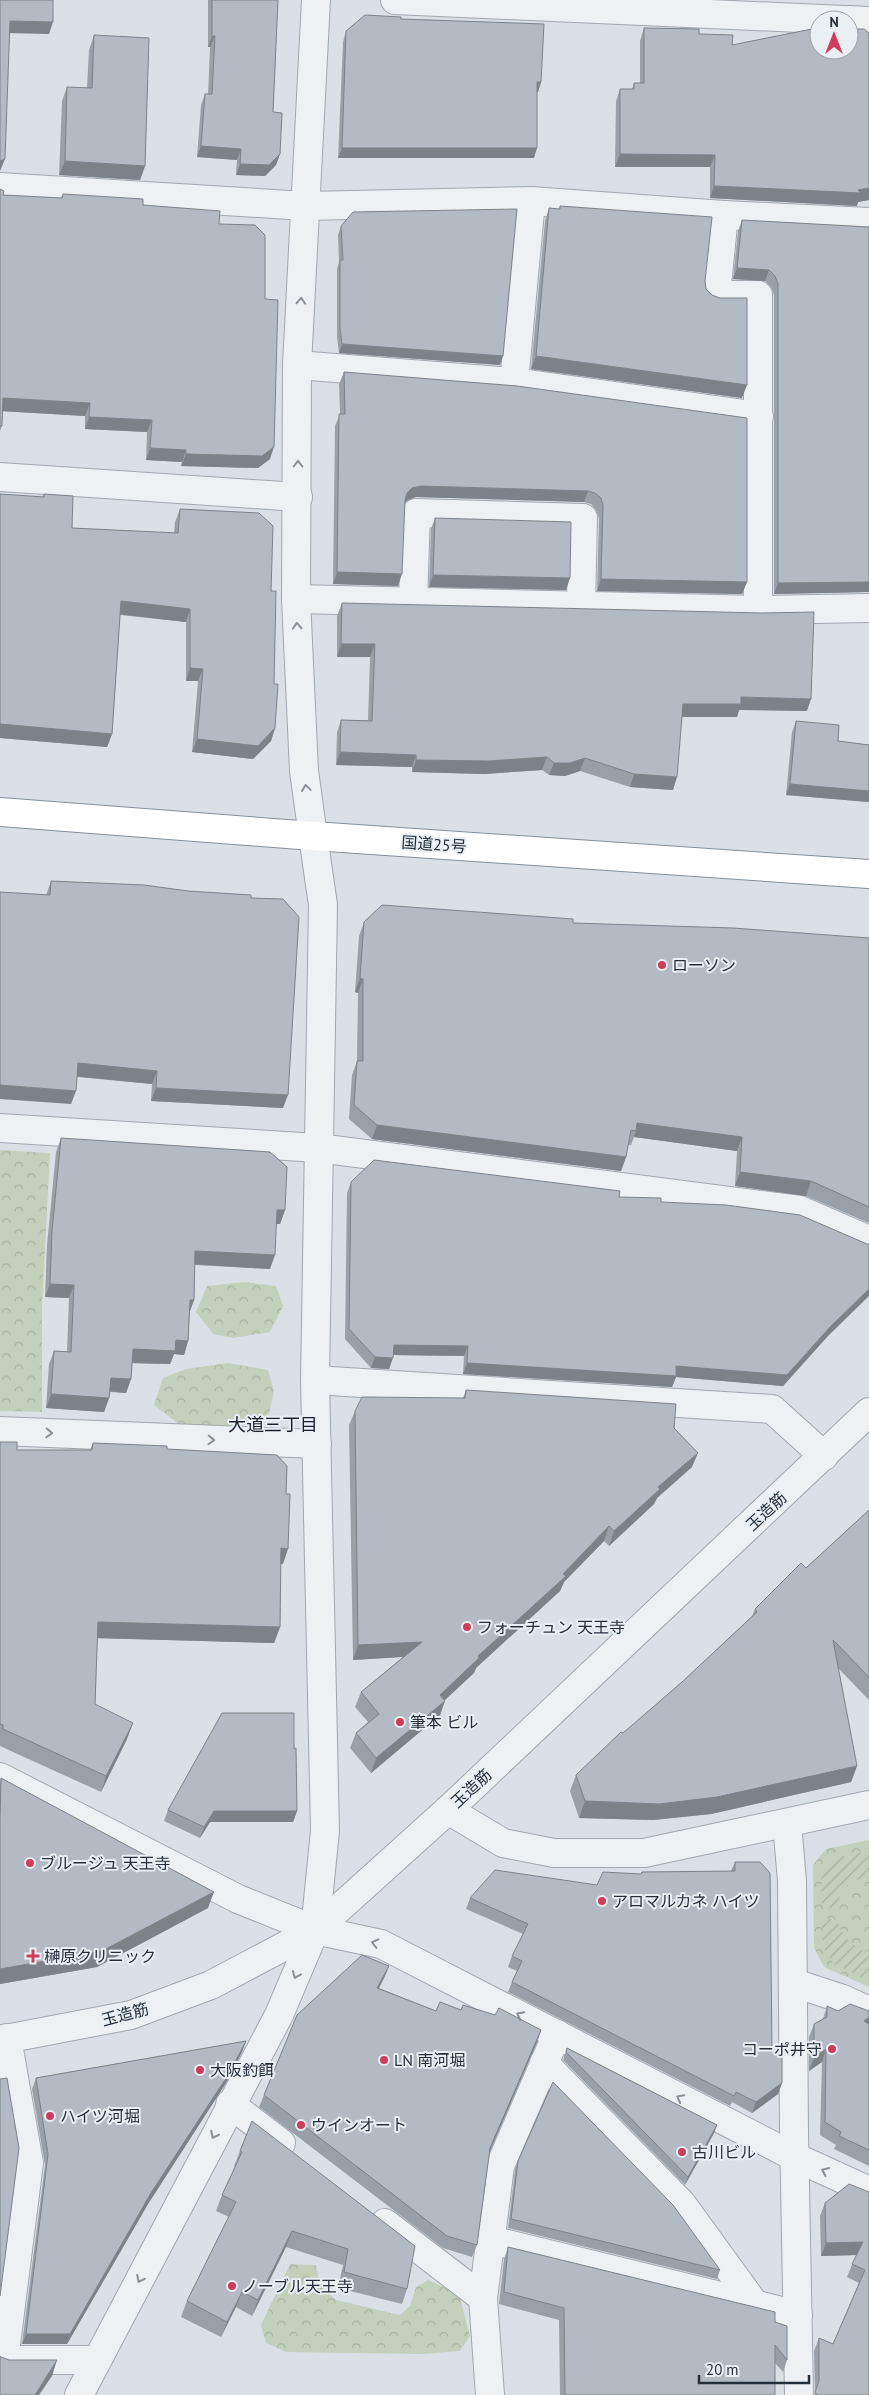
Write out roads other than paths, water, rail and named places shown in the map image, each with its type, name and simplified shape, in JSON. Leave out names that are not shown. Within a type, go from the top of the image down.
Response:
[{"type":"highway","name":"国道25号","points":[[0,812],[314,836],[869,874]]},
{"type":"street","points":[[79,2395],[230,2104],[279,2015],[316,1930],[324,1831],[316,1380],[322,905],[304,771],[296,599],[298,497],[297,365],[316,0]]},
{"type":"street","points":[[395,0],[809,18]]},
{"type":"street","points":[[0,187],[306,206],[531,201],[724,215],[869,222]]},
{"type":"street","points":[[514,382],[531,201]]},
{"type":"street","points":[[724,215],[716,295],[758,295],[758,610]]},
{"type":"street","points":[[297,365],[514,382],[759,416]]},
{"type":"street","points":[[0,477],[298,497]]},
{"type":"street","points":[[413,602],[416,513],[584,518],[581,606]]},
{"type":"street","points":[[296,599],[758,610],[869,608]]},
{"type":"street","points":[[0,1128],[318,1148],[800,1210],[869,1240]]},
{"type":"street","points":[[316,1380],[772,1409],[824,1456]]},
{"type":"street","name":"玉造筋","points":[[4,2039],[131,2015],[211,1985],[316,1930],[448,1810],[869,1412]]},
{"type":"street","points":[[0,1432],[318,1444]]},
{"type":"street","points":[[0,1777],[238,1900],[316,1930],[382,1944],[795,2157],[869,2191]]},
{"type":"street","points":[[448,1810],[503,1843],[554,1853],[644,1853],[869,1806]]},
{"type":"street","points":[[788,1823],[792,1881],[794,1983],[799,2395]]},
{"type":"street","points":[[794,1983],[869,2011]]},
{"type":"street","points":[[490,2395],[483,2298],[500,2166],[557,2034]]},
{"type":"street","points":[[4,2039],[29,2163],[4,2360],[97,2360]]},
{"type":"street","points":[[544,2064],[682,2204],[756,2306]]},
{"type":"street","points":[[230,2104],[301,2159]]},
{"type":"street","points":[[364,2207],[483,2298]]},
{"type":"street","points":[[491,2240],[798,2315]]},
{"type":"place","name":"ローソン","points":[[662,965]]},
{"type":"place","name":"フォーチュン 天王寺","points":[[467,1627]]},
{"type":"place","name":"筆本 ビル","points":[[400,1722]]},
{"type":"place","name":"ブルージュ 天王寺","points":[[30,1863]]},
{"type":"place","name":"アロマルカネ ハイツ","points":[[602,1901]]},
{"type":"place","name":"榊原クリニック","points":[[33,1956]]},
{"type":"place","name":"コーポ井守","points":[[832,2049]]},
{"type":"place","name":"LN 南河堀","points":[[384,2060]]},
{"type":"place","name":"大阪釣餌","points":[[200,2070]]},
{"type":"place","name":"ハイツ河堀","points":[[50,2116]]},
{"type":"place","name":"ウインオート","points":[[301,2125]]},
{"type":"place","name":"古川ビル","points":[[682,2152]]},
{"type":"place","name":"ノーブル天王寺","points":[[232,2286]]},
{"type":"district","name":"大道三丁目","points":[[273,1425]]}]
